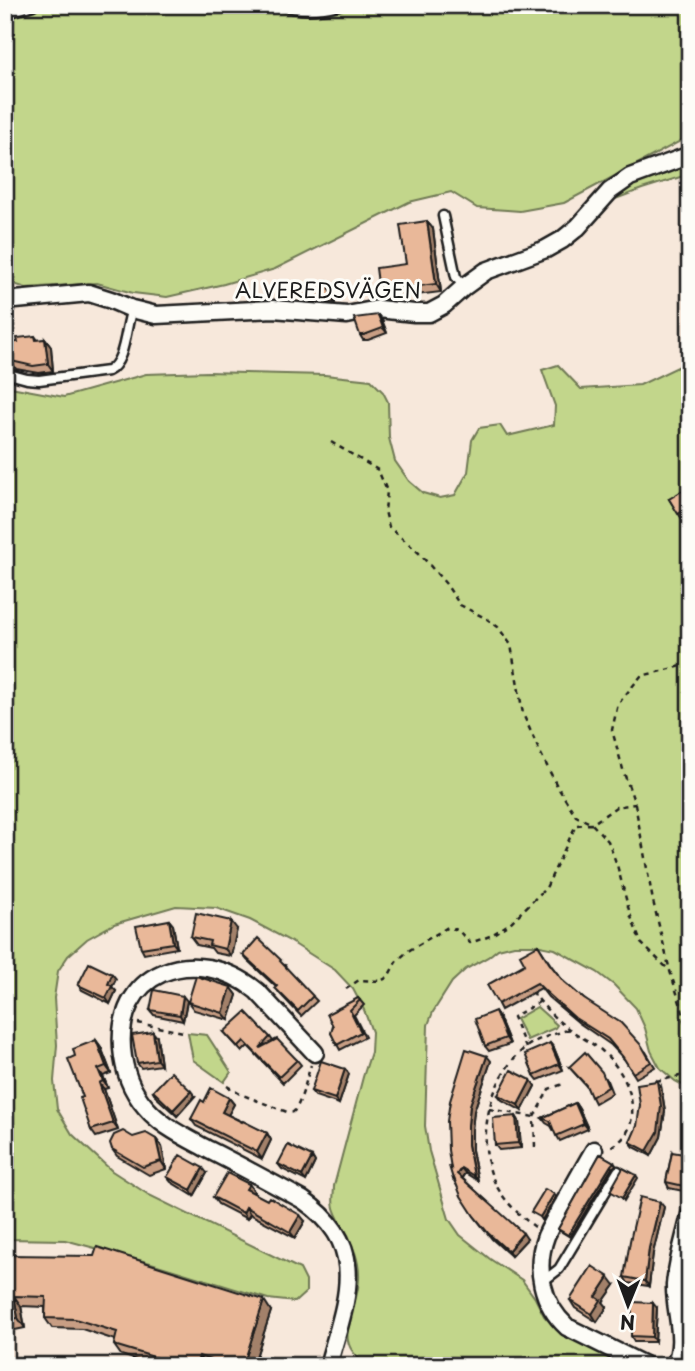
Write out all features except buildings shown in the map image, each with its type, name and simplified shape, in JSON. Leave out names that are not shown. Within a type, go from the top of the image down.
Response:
[{"type":"street","name":"ALVEREDSVÄGEN","points":[[5,301],[89,293],[156,315],[273,309],[347,315],[378,309],[429,313],[444,305],[464,286],[486,271],[562,240],[578,227],[610,191],[630,177],[690,155]]},
{"type":"street","points":[[315,1053],[257,990],[234,975],[210,968],[181,968],[155,976],[136,994],[123,1021],[121,1049],[124,1067],[130,1084],[151,1114],[178,1133],[303,1200],[318,1210],[336,1231],[346,1259],[348,1285],[328,1366]]},
{"type":"street","points":[[594,1150],[547,1235],[541,1258],[542,1282],[548,1300],[560,1320],[646,1366]]},
{"type":"street","points":[[674,1366],[681,1345],[675,1302],[677,1269],[690,1215]]},
{"type":"lane","points":[[5,15],[33,5]]},
{"type":"lane","points":[[278,5],[296,10],[317,10],[339,5]]},
{"type":"lane","points":[[443,216],[456,277],[464,286]]},
{"type":"lane","points":[[5,373],[39,380],[108,371],[120,360],[132,309]]},
{"type":"lane","points":[[542,1282],[559,1269],[618,1171]]},
{"type":"path","points":[[331,442],[378,470],[387,491],[385,511],[389,527],[419,553],[460,605],[498,627],[511,645],[523,714],[539,750],[576,816],[592,824],[608,841],[640,943],[670,971]]},
{"type":"path","points":[[690,664],[642,676],[618,704],[612,730],[635,804],[653,901],[682,1009],[690,1053]]},
{"type":"path","points":[[346,989],[359,980],[381,981],[388,977],[396,962],[408,951],[448,927],[458,930],[470,943],[490,936],[509,924],[546,888],[576,825],[592,824],[616,807],[635,804]]},
{"type":"path","points":[[530,989],[551,1014],[601,1051],[624,1077],[629,1087],[632,1100],[631,1126],[618,1144],[594,1150]]},
{"type":"path","points":[[526,1048],[513,1017],[540,1001]]},
{"type":"path","points":[[123,1021],[183,1032]]},
{"type":"path","points":[[547,1235],[528,1222],[495,1184],[487,1157],[489,1109],[502,1075],[513,1060],[526,1048],[546,1037],[570,1029]]},
{"type":"path","points":[[228,1086],[240,1094],[293,1112],[299,1102],[315,1053]]},
{"type":"path","points":[[654,1082],[680,1076],[690,1077]]},
{"type":"path","points":[[535,1147],[534,1117],[549,1089],[563,1084]]},
{"type":"path","points":[[489,1109],[534,1117]]},
{"type":"green space","points":[[5,5],[690,5],[690,136],[564,203],[520,211],[477,208],[451,192],[409,202],[275,269],[167,297],[133,293],[97,283],[26,288],[5,284]]},
{"type":"green space","points":[[690,163],[690,174],[613,200],[636,182]]},
{"type":"green space","points":[[690,361],[690,1089],[660,1068],[636,1008],[614,985],[597,972],[555,949],[514,945],[498,949],[466,969],[452,982],[428,1025],[425,1126],[429,1151],[449,1219],[460,1235],[522,1280],[544,1316],[558,1331],[628,1366],[371,1366],[358,1357],[350,1348],[348,1327],[357,1292],[358,1265],[353,1246],[335,1211],[333,1200],[334,1186],[371,1052],[372,1032],[353,989],[335,970],[250,920],[216,908],[176,906],[114,924],[87,939],[68,956],[58,971],[54,998],[57,1045],[54,1081],[57,1109],[72,1134],[112,1171],[149,1195],[300,1269],[306,1281],[306,1292],[295,1302],[268,1299],[65,1240],[5,1239],[5,386],[64,397],[146,374],[208,372],[325,375],[371,380],[383,392],[388,402],[389,438],[395,461],[409,481],[423,493],[440,498],[455,495],[468,472],[472,440],[479,428],[500,425],[507,436],[554,425],[555,406],[542,370],[558,365],[581,389],[640,385]]},
{"type":"green space","points":[[537,1007],[557,1025],[527,1040],[516,1019]]},
{"type":"green space","points":[[188,1033],[207,1035],[231,1072],[224,1082],[193,1060]]}]
